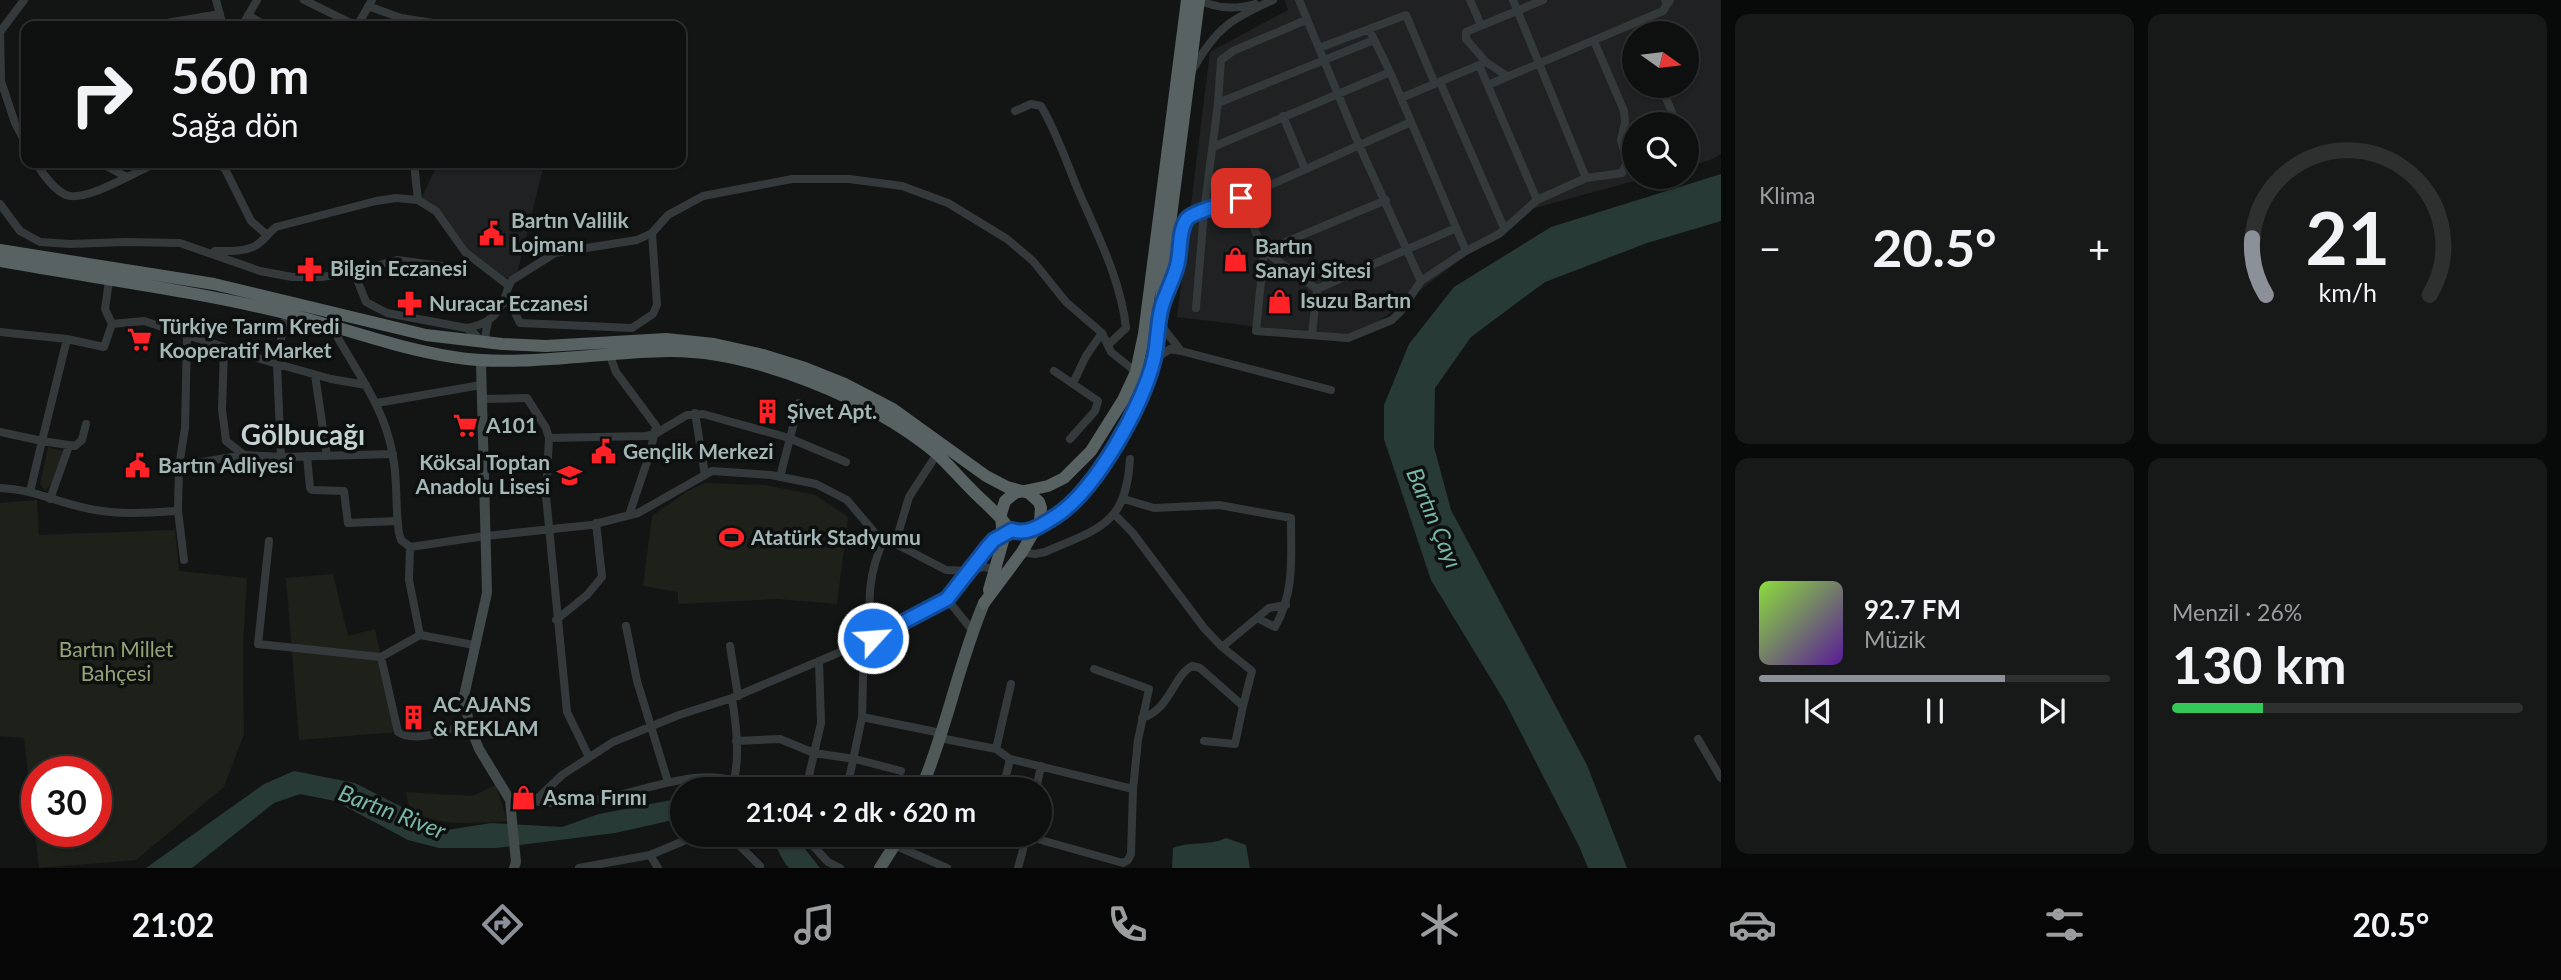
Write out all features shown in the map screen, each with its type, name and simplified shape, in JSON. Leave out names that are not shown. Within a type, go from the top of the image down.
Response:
[{"type":"highway","points":[[984,603],[995,574],[1006,529],[1002,514],[1005,501],[1015,493],[1048,486],[1076,468],[1106,429],[1136,372],[1144,334],[1187,0]]},
{"type":"highway","points":[[0,261],[283,312],[379,341],[481,362],[671,351],[712,354],[758,365],[808,382],[893,423],[937,454],[1006,529],[1025,532],[1065,510],[1096,476],[1131,418],[1148,382],[1160,324],[1199,0]]},
{"type":"highway","points":[[0,250],[214,284],[388,327],[481,342],[546,346],[666,339],[714,344],[805,368],[845,384],[893,409],[986,476],[1034,497],[1042,514],[1036,526],[1022,552],[995,574]]},
{"type":"highway","points":[[481,342],[481,362]]},
{"type":"main road","points":[[481,362],[487,593],[464,696],[469,724],[479,749],[510,800],[516,866]]},
{"type":"main road","points":[[926,777],[941,736],[972,630],[984,603]]},
{"type":"main road","points":[[880,868],[893,847]]},
{"type":"street","points":[[21,134],[1,81],[0,32],[24,0]]},
{"type":"street","points":[[216,0],[222,21]]},
{"type":"street","points":[[245,21],[257,0]]},
{"type":"street","points":[[304,0],[347,21]]},
{"type":"street","points":[[1184,21],[1193,4],[1199,0],[1211,6],[1226,7],[1250,6],[1271,0]]},
{"type":"street","points":[[1189,74],[1206,46],[1223,27],[1237,16],[1271,0]]},
{"type":"street","points":[[1299,0],[1359,145],[1421,281]]},
{"type":"street","points":[[1471,0],[1481,25]]},
{"type":"street","points":[[1513,0],[1586,178]]},
{"type":"street","points":[[1536,200],[1488,85],[1483,64],[1465,37],[1467,31],[1543,0]]},
{"type":"street","points":[[1641,21],[1663,11],[1668,1]]},
{"type":"street","points":[[360,21],[370,3],[401,18],[420,21]]},
{"type":"street","points":[[176,21],[220,13]]},
{"type":"street","points":[[248,15],[257,21]]},
{"type":"street","points":[[1320,48],[1406,15],[1504,228]]},
{"type":"street","points":[[1196,308],[1221,60],[1233,51],[1306,20]]},
{"type":"street","points":[[1369,29],[1466,251]]},
{"type":"street","points":[[1488,85],[1622,29]]},
{"type":"street","points":[[1218,103],[1374,40]]},
{"type":"street","points":[[1265,251],[1256,331],[1348,338],[1392,320],[1421,281],[1466,251],[1495,237],[1536,200],[1586,178],[1624,171],[1627,162],[1621,140],[1624,111],[1594,41]]},
{"type":"street","points":[[1401,98],[1483,64],[1507,76]]},
{"type":"street","points":[[1213,147],[1390,72]]},
{"type":"street","points":[[1015,111],[1031,104],[1041,106],[1059,139],[1104,251],[1124,306],[1126,328],[1108,345]]},
{"type":"street","points":[[1283,116],[1305,169]]},
{"type":"street","points":[[1161,308],[1177,266],[1182,231],[1187,219],[1193,214],[1241,198],[1411,122]]},
{"type":"street","points":[[40,168],[53,187],[68,196],[89,193],[147,168]]},
{"type":"street","points":[[110,168],[127,177]]},
{"type":"street","points":[[224,168],[251,221],[266,234]]},
{"type":"street","points":[[415,168],[418,200]]},
{"type":"street","points":[[354,272],[366,303],[387,313],[466,328],[481,342],[485,337],[488,322],[503,300],[512,280],[555,253],[637,240],[652,233],[668,215],[703,196],[792,179],[849,179],[902,186],[948,203],[1007,239],[1032,261],[1066,302],[1102,333],[1111,352],[1136,372]]},
{"type":"street","points":[[209,251],[243,250],[257,245],[276,227],[376,201],[396,198],[418,200],[436,211],[465,252],[508,285]]},
{"type":"street","points":[[1241,198],[1265,251],[1317,289]]},
{"type":"street","points":[[1265,251],[1386,200]]},
{"type":"street","points":[[0,204],[20,231],[40,242],[180,243],[260,271],[292,277],[322,277],[354,272],[397,260],[466,269]]},
{"type":"street","points":[[1317,289],[1456,228]]},
{"type":"street","points":[[503,300],[512,307],[520,323],[632,328],[653,314],[657,304],[652,233]]},
{"type":"street","points":[[0,332],[67,339],[106,347],[111,324],[105,309],[108,281]]},
{"type":"street","points":[[1311,334],[1317,289]]},
{"type":"street","points":[[111,324],[144,321],[187,337],[315,375],[366,385]]},
{"type":"street","points":[[281,457],[278,364],[284,322]]},
{"type":"street","points":[[466,328],[488,322]]},
{"type":"street","points":[[1160,324],[1181,351]]},
{"type":"street","points":[[1073,383],[1086,356],[1102,333]]},
{"type":"street","points":[[184,560],[178,511],[179,466],[185,428],[187,337]]},
{"type":"street","points":[[338,338],[377,403],[393,454],[397,485],[397,521],[401,540],[410,547],[596,523],[629,515],[671,496],[712,471],[780,477],[816,484],[847,500],[875,533],[946,570],[995,574]]},
{"type":"street","points":[[30,492],[67,339]]},
{"type":"street","points":[[224,348],[222,409],[226,441],[244,455]]},
{"type":"street","points":[[1154,360],[1170,349],[1331,390]]},
{"type":"street","points":[[609,353],[616,372],[656,426],[629,515]]},
{"type":"street","points":[[1054,371],[1098,401],[1095,411],[1070,439]]},
{"type":"street","points":[[315,375],[327,456]]},
{"type":"street","points":[[377,403],[481,385]]},
{"type":"street","points":[[482,399],[527,398],[550,438],[546,496],[548,529],[567,712],[589,757]]},
{"type":"street","points":[[780,477],[799,403]]},
{"type":"street","points":[[695,413],[705,475]]},
{"type":"street","points":[[550,438],[633,437],[655,434],[695,413],[789,438],[846,462]]},
{"type":"street","points":[[0,432],[75,446],[82,440],[86,424]]},
{"type":"street","points":[[50,499],[69,446]]},
{"type":"street","points":[[179,466],[244,455],[281,457],[393,454]]},
{"type":"street","points":[[895,544],[909,497],[937,454]]},
{"type":"street","points":[[307,456],[310,488],[313,491],[344,491],[348,523],[397,521]]},
{"type":"street","points":[[1022,552],[1045,552],[1102,526],[1115,515],[1124,499],[1130,458]]},
{"type":"street","points":[[0,488],[21,489],[91,510],[130,514],[178,511]]},
{"type":"street","points":[[1124,499],[1154,508],[1219,505],[1291,519],[1292,575],[1286,605],[1275,627],[1257,618]]},
{"type":"street","points":[[1115,515],[1132,532],[1222,647],[1252,671],[1234,744],[1204,741]]},
{"type":"street","points":[[556,620],[587,595],[602,577],[596,523]]},
{"type":"street","points":[[512,811],[535,801],[562,775],[613,742],[735,697],[864,642],[947,599],[987,548],[1006,529]]},
{"type":"street","points":[[873,638],[868,611],[870,586],[876,556],[885,538]]},
{"type":"street","points":[[269,541],[258,645],[381,657],[420,635],[474,645]]},
{"type":"street","points":[[410,547],[409,580],[420,635]]},
{"type":"street","points":[[947,599],[972,630]]},
{"type":"street","points":[[1222,647],[1273,606],[1286,605]]},
{"type":"street","points":[[626,626],[637,681],[667,782]]},
{"type":"street","points":[[850,777],[862,718],[864,642]]},
{"type":"street","points":[[730,646],[735,697],[735,777]]},
{"type":"street","points":[[381,657],[398,732],[409,737],[469,724]]},
{"type":"street","points":[[809,777],[821,723],[819,661]]},
{"type":"street","points":[[1142,718],[1156,710],[1185,671],[1192,667],[1200,668],[1243,706]]},
{"type":"street","points":[[1052,843],[1123,863],[1131,854],[1133,789],[1142,718],[1149,689],[1094,669]]},
{"type":"street","points":[[996,749],[1011,684]]},
{"type":"street","points":[[862,718],[996,749],[1010,759],[1133,789]]},
{"type":"street","points":[[736,741],[780,739],[814,753],[855,759],[901,771]]},
{"type":"street","points":[[1698,739],[1721,778]]},
{"type":"street","points":[[1006,777],[1010,759]]},
{"type":"street","points":[[1039,777],[1041,766]]},
{"type":"street","points":[[535,801],[551,805],[600,799],[670,782]]},
{"type":"street","points":[[579,868],[619,864],[650,856],[671,847]]},
{"type":"street","points":[[741,847],[760,866]]},
{"type":"street","points":[[814,847],[828,862],[840,868]]},
{"type":"street","points":[[910,847],[947,868]]},
{"type":"street","points":[[1018,868],[1023,847]]},
{"type":"street","points":[[650,856],[658,868]]},
{"type":"shaded area","points":[[1285,0],[1721,0],[1721,154],[1699,163],[1699,112],[1622,112],[1622,184],[1524,211],[1372,327],[1344,337],[1177,317],[1210,52],[1288,10]]},
{"type":"shaded area","name":"Bartın Valilik Lojmanı","points":[[436,168],[543,168],[517,274],[504,279],[475,259],[421,199]]},
{"type":"green space","points":[[48,447],[62,453],[53,483],[45,490],[40,484]]},
{"type":"green space","name":"Atatürk Stadyumu","points":[[705,483],[765,485],[815,495],[848,517],[837,604],[778,599],[678,604],[678,592],[643,586],[652,516],[688,491]]},
{"type":"green space","name":"Bartın Millet Bahçesi","points":[[37,500],[39,535],[175,530],[179,571],[247,578],[243,647],[244,734],[224,787],[136,860],[39,868],[37,847],[112,847],[112,756],[26,756],[24,738],[0,736],[0,503]]},
{"type":"green space","points":[[333,574],[348,636],[375,629],[398,732],[299,740],[286,578]]},
{"type":"green space","points":[[496,785],[507,821],[457,823],[433,820],[410,811],[406,792],[473,796]]},
{"type":"water","name":"Bartın Çayı","points":[[1721,174],[1721,221],[1647,243],[1545,282],[1471,337],[1435,388],[1434,447],[1451,510],[1587,765],[1627,868],[1588,868],[1505,702],[1431,580],[1384,439],[1384,405],[1409,344],[1454,287],[1551,227],[1673,189],[1699,189],[1699,181]]},
{"type":"water","name":"Bartın River","points":[[294,771],[355,783],[447,830],[491,823],[562,827],[599,814],[670,800],[670,821],[615,833],[496,848],[439,848],[408,840],[335,801],[300,794],[274,803],[192,868],[146,868],[264,784]]},
{"type":"water","points":[[1226,838],[1246,845],[1250,868],[1172,868],[1173,848]]},
{"type":"water","points":[[776,847],[803,847],[820,868],[790,868]]},
{"type":"place","name":"Bartın Valilik Lojmanı","points":[[491,233]]},
{"type":"place","name":"Bartın Sanayi Sitesi","points":[[1235,259]]},
{"type":"place","name":"Bilgin Eczanesi","points":[[310,269]]},
{"type":"place","name":"Isuzu Bartın","points":[[1280,301]]},
{"type":"place","name":"Nuracar Eczanesi","points":[[409,304]]},
{"type":"place","name":"Türkiye Tarım Kredi Kooperatif Market","points":[[139,339]]},
{"type":"place","name":"Şivet Apt.","points":[[767,412]]},
{"type":"place","name":"A101","points":[[466,426]]},
{"type":"place","name":"Gençlik Merkezi","points":[[603,452]]},
{"type":"place","name":"Bartın Adliyesi","points":[[138,466]]},
{"type":"place","name":"Köksal Toptan Anadolu Lisesi","points":[[570,475]]},
{"type":"place","name":"Atatürk Stadyumu","points":[[731,538]]},
{"type":"place","name":"AC AJANS & REKLAM","points":[[413,717]]},
{"type":"place","name":"Asma Fırını","points":[[523,798]]},
{"type":"district","name":"Gölbucağı","points":[[303,435]]},
{"type":"route","points":[[873,638],[947,599],[994,540],[1012,530],[1018,533],[1031,530],[1053,518],[1065,510],[1096,476],[1131,418],[1148,382],[1158,341],[1161,308],[1177,266],[1182,231],[1187,219],[1193,214],[1241,198]]}]
